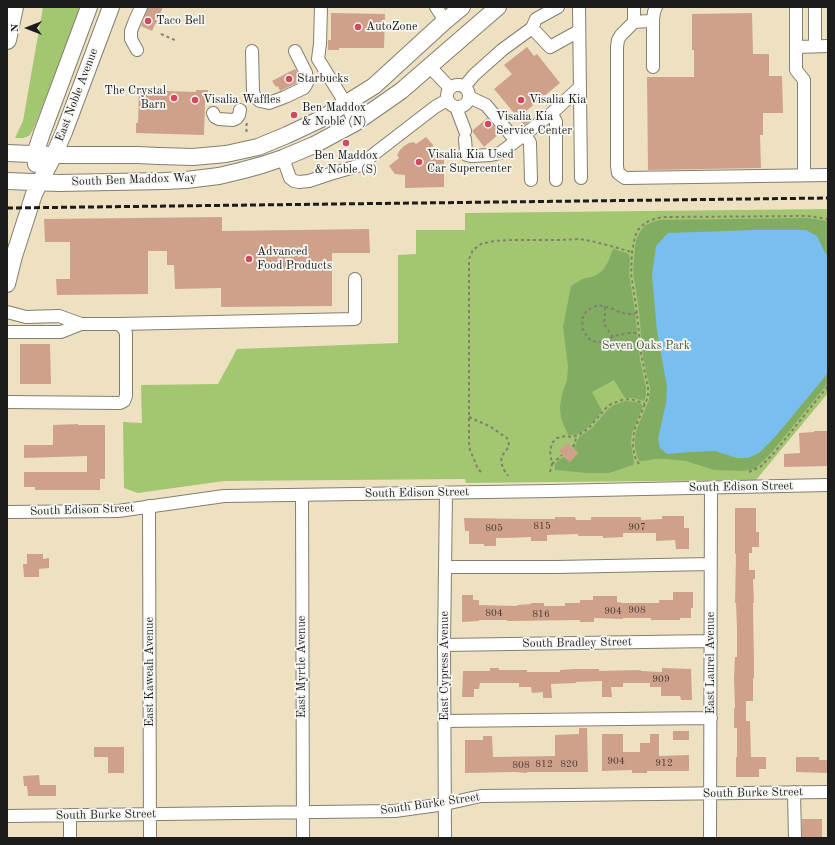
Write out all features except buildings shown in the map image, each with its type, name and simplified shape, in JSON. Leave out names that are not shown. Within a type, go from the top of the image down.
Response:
[{"type":"highway","points":[[7,40],[14,7]]},
{"type":"main road","name":"East Noble Avenue","points":[[40,182],[35,154],[44,126],[89,7]]},
{"type":"main road","name":"East Noble Avenue","points":[[7,284],[29,208],[64,132],[111,7]]},
{"type":"main road","name":"South Ben Maddox Way","points":[[7,153],[193,157],[226,154],[258,147],[321,120],[374,86],[462,7]]},
{"type":"main road","name":"South Ben Maddox Way","points":[[7,181],[59,183],[192,180],[251,169],[283,158],[314,145],[356,123],[401,91],[498,7]]},
{"type":"street","points":[[137,50],[131,39],[131,31],[141,7]]},
{"type":"street","points":[[321,7],[318,59],[356,123]]},
{"type":"street","points":[[436,7],[445,21]]},
{"type":"street","points":[[283,158],[290,178],[299,182],[309,181],[361,165],[435,107],[452,104],[463,106],[466,104],[467,92],[474,75],[502,50],[532,28],[536,19],[558,7]]},
{"type":"street","points":[[579,7],[581,178]]},
{"type":"street","points":[[634,7],[634,22]]},
{"type":"street","points":[[653,67],[653,20],[656,7]]},
{"type":"street","points":[[796,7],[796,70],[804,80],[804,175]]},
{"type":"street","points":[[815,7],[815,46]]},
{"type":"street","points":[[653,20],[634,22],[618,40],[618,172],[625,178],[828,175]]},
{"type":"street","points":[[532,28],[550,47],[579,31]]},
{"type":"street","points":[[796,47],[828,46]]},
{"type":"street","points":[[252,50],[253,92],[255,97],[260,101],[269,103],[304,88],[307,83],[308,79],[306,73],[294,51]]},
{"type":"street","points":[[430,67],[450,88]]},
{"type":"street","points":[[531,180],[530,143],[520,138],[486,105],[458,85],[454,85],[447,93],[446,97],[452,104],[465,135],[467,155],[471,156],[500,153],[520,138],[551,114],[580,87]]},
{"type":"street","points":[[213,113],[215,117],[219,119],[232,120],[237,118],[240,110]]},
{"type":"street","points":[[551,114],[556,122],[556,180]]},
{"type":"street","points":[[7,312],[26,317],[59,316],[81,324],[355,319],[355,279]]},
{"type":"street","points":[[7,332],[61,332],[81,324]]},
{"type":"street","points":[[7,402],[120,403],[126,396],[126,334],[124,329],[119,324]]},
{"type":"street","name":"South Edison Street","points":[[7,512],[118,511],[224,496],[828,486]]},
{"type":"street","name":"East Laurel Avenue","points":[[710,838],[711,488]]},
{"type":"street","name":"East Cypress Avenue","points":[[445,838],[444,645],[446,493]]},
{"type":"street","name":"East Myrtle Avenue","points":[[302,495],[303,838]]},
{"type":"street","name":"East Kaweah Avenue","points":[[149,506],[150,838]]},
{"type":"street","points":[[445,567],[563,567],[710,564]]},
{"type":"street","name":"South Bradley Street","points":[[444,645],[711,641]]},
{"type":"street","points":[[445,722],[711,718]]},
{"type":"street","points":[[794,792],[795,838]]},
{"type":"street","name":"South Burke Street","points":[[7,816],[395,811],[445,804],[482,796],[828,792]]},
{"type":"street","points":[[70,815],[70,838]]},
{"type":"path","points":[[161,34],[177,41]]},
{"type":"path","points":[[640,464],[635,457],[633,447],[634,432],[648,397],[648,387],[639,341],[637,313],[631,273],[632,252],[635,236],[638,230],[649,221],[666,217],[808,216],[828,219]]},
{"type":"path","points":[[481,472],[478,469],[470,450],[469,443],[469,259],[473,250],[481,244],[494,241],[580,239],[632,252]]},
{"type":"path","points":[[637,313],[621,313],[611,308],[598,305],[587,310],[582,319],[583,331],[591,341],[602,342],[628,333],[639,333]]},
{"type":"path","points":[[605,307],[604,324],[613,337]]},
{"type":"path","points":[[749,472],[760,467],[765,462],[828,386]]},
{"type":"path","points":[[550,472],[552,464],[550,451],[552,443],[557,438],[564,436],[577,436],[588,429],[611,404],[622,400],[631,399],[645,404]]},
{"type":"path","points":[[469,417],[491,427],[507,438],[509,445],[502,456],[501,462],[508,476]]},
{"type":"path","points":[[573,447],[577,436]]},
{"type":"path","points":[[552,464],[562,455]]},
{"type":"green space","points":[[43,7],[81,7],[33,130],[29,136],[15,138],[23,121]]},
{"type":"green space","name":"Seven Oaks Park","points":[[828,209],[828,393],[756,480],[466,483],[465,479],[224,481],[138,493],[124,488],[123,422],[142,423],[141,385],[218,384],[237,349],[398,343],[398,255],[416,254],[416,230],[465,230],[465,213]]},
{"type":"green space","points":[[807,218],[828,221],[828,383],[771,453],[755,469],[743,471],[714,470],[686,461],[668,459],[640,461],[635,448],[635,438],[636,431],[649,400],[650,389],[643,357],[639,311],[633,271],[637,237],[642,229],[652,222],[660,220]]},
{"type":"green space","points":[[613,249],[627,253],[630,258],[629,274],[635,311],[640,360],[646,387],[646,396],[644,401],[634,398],[625,398],[614,380],[592,392],[602,411],[595,420],[581,433],[568,435],[561,418],[560,407],[562,394],[567,380],[568,366],[563,327],[571,286],[582,279],[595,276],[603,270]]},
{"type":"green space","points":[[625,401],[636,402],[643,406],[632,433],[631,443],[633,465],[609,473],[587,473],[555,470],[555,464],[560,459],[564,457],[570,462],[578,453],[574,448],[579,437],[591,429],[608,409]]},
{"type":"water","points":[[806,230],[817,236],[825,253],[828,255],[828,373],[775,437],[759,453],[748,458],[737,458],[715,451],[667,454],[660,448],[658,439],[666,403],[667,387],[657,331],[652,275],[656,246],[668,233]]},
{"type":"railway","points":[[7,208],[828,198]]},
{"type":"place","name":"Taco Bell","points":[[148,21]]},
{"type":"place","name":"AutoZone","points":[[358,27]]},
{"type":"place","name":"Starbucks","points":[[289,79]]},
{"type":"place","name":"The Crystal Barn","points":[[174,98]]},
{"type":"place","name":"Visalia Waffles","points":[[195,100]]},
{"type":"place","name":"Visalia Kia","points":[[521,100]]},
{"type":"place","name":"Ben Maddox & Noble (N)","points":[[294,115]]},
{"type":"place","name":"Visalia Kia Service Center","points":[[488,124]]},
{"type":"place","name":"Ben Maddox & Noble (S)","points":[[346,143]]},
{"type":"place","name":"Visalia Kia Used Car Supercenter","points":[[419,162]]},
{"type":"place","name":"Advanced Food Products","points":[[249,259]]}]
